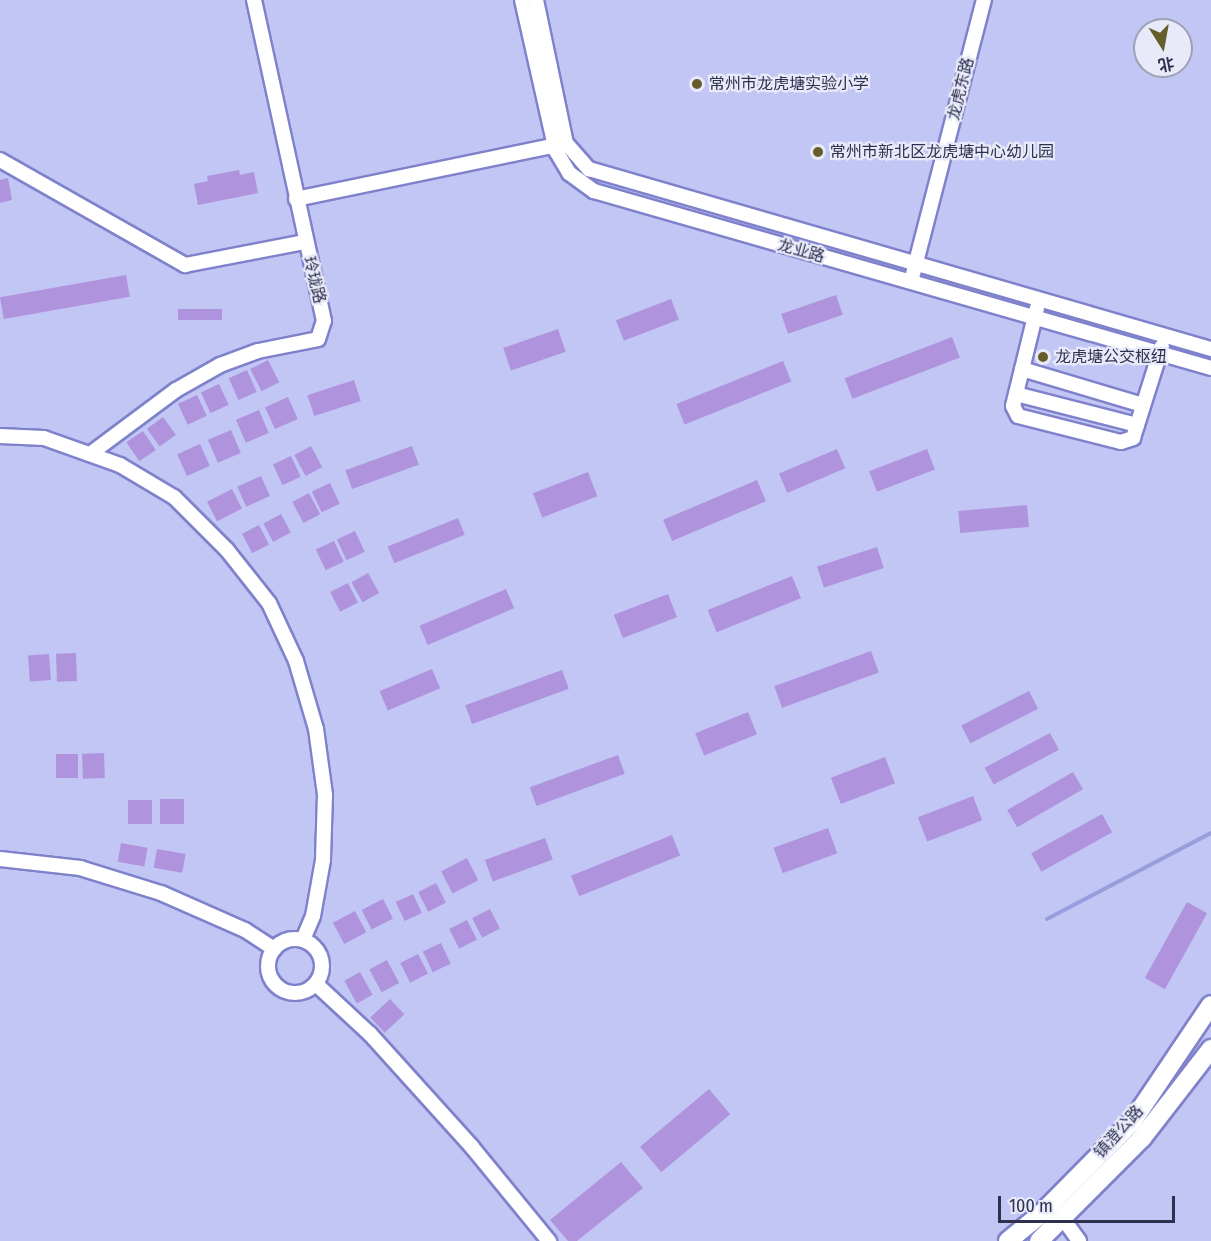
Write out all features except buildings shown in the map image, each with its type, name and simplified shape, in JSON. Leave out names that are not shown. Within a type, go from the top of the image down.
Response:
[{"type":"main road","name":"镇澄公路","points":[[1008,1241],[1041,1214],[1132,1122],[1211,1005]]},
{"type":"main road","name":"镇澄公路","points":[[1039,1241],[1064,1220],[1142,1138],[1211,1049]]},
{"type":"street","name":"玲珑路","points":[[90,454],[176,390],[220,365],[258,351],[318,339],[324,321],[304,242],[254,0]]},
{"type":"street","name":"龙业路","points":[[522,0],[569,173],[594,191],[1211,368]]},
{"type":"street","name":"龙业路","points":[[536,0],[560,144],[589,169],[916,266],[1211,349]]},
{"type":"street","name":"龙虎东路","points":[[910,282],[984,0]]},
{"type":"street","points":[[296,199],[560,144]]},
{"type":"street","points":[[0,160],[185,265],[304,242]]},
{"type":"street","points":[[1039,300],[1013,406],[1018,416],[1121,442],[1133,438],[1166,336]]},
{"type":"street","points":[[1022,369],[1143,405]]},
{"type":"street","points":[[1016,394],[1137,425]]},
{"type":"street","points":[[0,436],[44,438],[90,454],[120,465],[174,497],[227,550],[269,603],[296,661],[316,729],[325,795],[323,860],[313,916],[303,940]]},
{"type":"street","points":[[0,859],[80,868],[161,893],[245,930],[274,949]]},
{"type":"street","points":[[303,940],[313,945],[323,964],[316,984],[295,994],[274,985],[268,963],[274,949],[285,941],[303,940]]},
{"type":"street","points":[[316,984],[370,1034],[472,1147],[549,1241]]},
{"type":"street","points":[[1064,1220],[1079,1241]]},
{"type":"waterway","points":[[1047,919],[1211,833]]},
{"type":"place","name":"常州市龙虎塘实验小学","points":[[697,84]]},
{"type":"place","name":"常州市新北区龙虎塘中心幼儿园","points":[[818,152]]},
{"type":"place","name":"龙虎塘公交枢纽","points":[[1043,357]]}]
